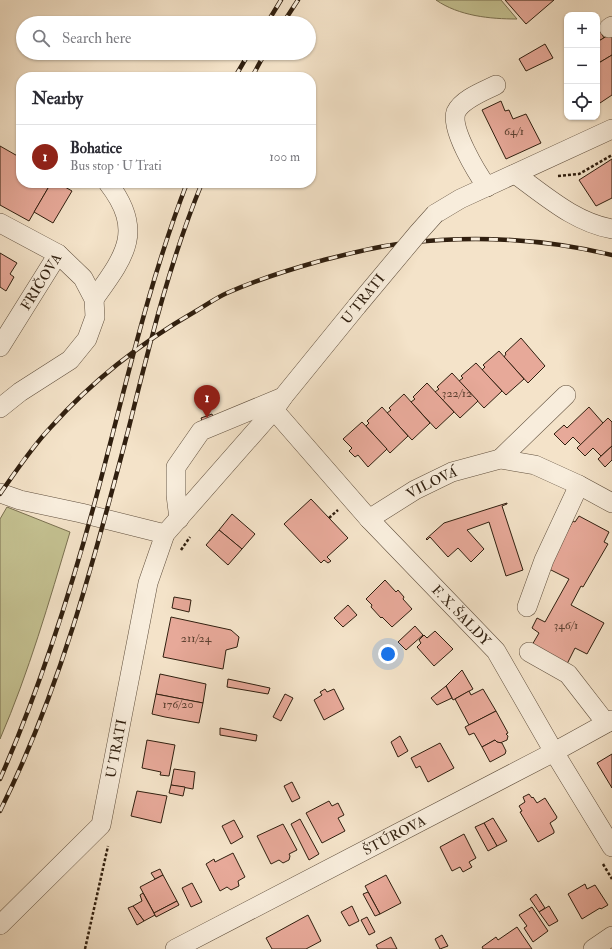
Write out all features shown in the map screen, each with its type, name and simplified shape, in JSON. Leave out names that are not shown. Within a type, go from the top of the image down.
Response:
[{"type":"street","points":[[487,187],[468,156],[455,124],[456,112],[466,100],[496,85]]},
{"type":"street","name":"U TRATI","points":[[0,925],[101,826],[148,583],[165,534],[278,403],[357,306],[435,214],[487,187],[522,179],[612,129]]},
{"type":"street","points":[[522,179],[569,214],[597,227],[612,230]]},
{"type":"street","points":[[94,299],[115,270],[126,248],[129,233],[125,211],[112,188]]},
{"type":"street","points":[[0,223],[58,254]]},
{"type":"street","name":"FRIČOVA","points":[[0,347],[58,254],[83,278],[94,299],[95,317],[87,339],[70,360],[20,392],[0,408]]},
{"type":"street","name":"VILOVÁ","points":[[500,459],[566,395]]},
{"type":"street","points":[[178,519],[176,467],[201,431],[278,403]]},
{"type":"street","name":"F. X. ŠALDY","points":[[278,403],[369,519],[496,651],[554,752],[606,853]]},
{"type":"street","name":"VILOVÁ","points":[[369,519],[415,490],[452,472],[500,459],[535,465],[579,485],[612,503]]},
{"type":"street","points":[[528,607],[544,560],[579,485]]},
{"type":"street","points":[[0,493],[20,500],[165,534]]},
{"type":"street","points":[[529,652],[568,674],[609,722]]},
{"type":"street","name":"ŠTÚROVA","points":[[175,949],[609,722]]},
{"type":"street","points":[[593,949],[612,936]]},
{"type":"path","points":[[522,179],[579,174],[612,155]]},
{"type":"path","points":[[181,551],[193,534]]},
{"type":"path","points":[[85,949],[110,840]]},
{"type":"path","points":[[606,853],[612,879]]},
{"type":"shaded area","points":[[436,0],[501,0],[517,19],[475,16],[455,10]]},
{"type":"shaded area","points":[[7,507],[70,532],[29,663],[0,739],[0,519]]},
{"type":"building","points":[[505,0],[554,0],[526,24]]},
{"type":"building","points":[[600,31],[604,38],[600,40]]},
{"type":"building","points":[[612,33],[612,55],[600,62],[600,48],[600,40]]},
{"type":"building","points":[[545,44],[553,58],[526,71],[519,59]]},
{"type":"building","points":[[612,55],[612,95],[600,103],[600,84],[600,62]]},
{"type":"building","points":[[501,101],[505,111],[509,110],[513,119],[526,114],[541,143],[506,159],[482,110]]},
{"type":"building","points":[[0,146],[16,155],[16,188],[48,188],[29,221],[0,205]]},
{"type":"building","points":[[612,159],[612,198],[596,206],[579,180]]},
{"type":"building","points":[[48,188],[67,188],[72,191],[53,223],[34,212]]},
{"type":"building","points":[[0,253],[17,263],[10,274],[14,277],[6,291],[0,287]]},
{"type":"building","points":[[521,338],[545,366],[528,383],[504,357],[506,354],[505,353]]},
{"type":"building","points":[[499,351],[524,379],[506,395],[482,370],[485,367],[483,365]]},
{"type":"building","points":[[476,363],[502,391],[484,408],[459,381],[463,378],[461,376]]},
{"type":"building","points":[[452,373],[478,401],[460,418],[435,392],[439,389],[437,387]]},
{"type":"building","points":[[427,383],[454,412],[436,429],[411,402],[415,399],[413,397]]},
{"type":"building","points":[[404,394],[430,423],[412,440],[387,413],[391,410],[389,408]]},
{"type":"building","points":[[382,407],[408,436],[390,453],[366,426],[369,423],[367,421]]},
{"type":"building","points":[[589,407],[603,423],[581,445],[573,437],[565,445],[554,434],[564,425],[567,428]]},
{"type":"building","points":[[212,414],[214,420],[203,423],[201,418]]},
{"type":"building","points":[[608,418],[612,422],[612,446],[601,456],[593,448],[585,456],[577,448]]},
{"type":"building","points":[[362,422],[387,449],[368,467],[358,455],[355,457],[349,451],[352,448],[343,439]]},
{"type":"building","points":[[612,446],[612,460],[605,467],[598,459]]},
{"type":"building","points":[[311,499],[348,538],[327,557],[331,561],[328,563],[324,560],[321,563],[284,524]]},
{"type":"building","points":[[507,503],[502,506],[523,570],[506,576],[489,522],[467,530],[484,549],[471,562],[458,548],[448,557],[430,537],[427,540],[426,539],[444,523]]},
{"type":"building","points":[[232,514],[255,534],[242,549],[219,530]]},
{"type":"building","points":[[579,516],[609,532],[604,542],[608,544],[583,587],[581,586],[571,605],[604,623],[587,654],[575,648],[567,664],[532,645],[539,633],[532,628],[537,618],[545,622],[569,579],[547,568],[573,521],[575,522]]},
{"type":"building","points":[[219,530],[242,549],[228,565],[206,545]]},
{"type":"building","points":[[385,580],[396,592],[398,590],[404,597],[403,599],[412,609],[392,627],[382,617],[381,618],[366,599]]},
{"type":"building","points":[[174,597],[191,600],[189,612],[172,608]]},
{"type":"building","points":[[348,605],[357,615],[343,627],[334,618]]},
{"type":"building","points":[[171,617],[231,630],[239,637],[237,647],[226,650],[223,669],[163,657]]},
{"type":"building","points":[[415,626],[423,635],[406,650],[398,642]]},
{"type":"building","points":[[435,631],[453,649],[434,666],[417,647],[421,643],[419,640],[424,635],[427,638]]},
{"type":"building","points":[[462,670],[473,689],[453,700],[446,686]]},
{"type":"building","points":[[160,674],[206,684],[203,703],[156,694]]},
{"type":"building","points":[[228,679],[270,688],[268,694],[227,687]]},
{"type":"building","points":[[446,686],[452,698],[437,705],[431,698]]},
{"type":"building","points":[[325,689],[327,692],[334,689],[344,709],[324,720],[314,700],[322,695],[320,692]]},
{"type":"building","points":[[483,689],[496,711],[469,725],[455,699],[469,691],[471,695]]},
{"type":"building","points":[[156,694],[203,703],[199,723],[152,714]]},
{"type":"building","points":[[285,694],[293,698],[281,721],[273,717]]},
{"type":"building","points":[[496,711],[508,733],[506,734],[508,736],[507,740],[500,743],[495,740],[482,747],[474,733],[469,735],[465,727]]},
{"type":"building","points":[[220,728],[257,735],[256,741],[220,735]]},
{"type":"building","points":[[400,736],[408,751],[398,757],[391,742]]},
{"type":"building","points":[[147,740],[175,745],[169,776],[160,775],[161,772],[142,768]]},
{"type":"building","points":[[495,740],[502,743],[506,751],[505,754],[490,762],[482,747]]},
{"type":"building","points":[[440,743],[454,768],[428,782],[420,766],[416,768],[411,758]]},
{"type":"building","points":[[612,754],[612,788],[597,763]]},
{"type":"building","points":[[174,769],[195,772],[193,789],[171,785]]},
{"type":"building","points":[[292,782],[300,798],[292,802],[284,786]]},
{"type":"building","points":[[171,785],[185,787],[183,796],[169,793]]},
{"type":"building","points":[[137,791],[167,796],[161,823],[131,816]]},
{"type":"building","points":[[529,794],[537,803],[545,798],[557,817],[550,823],[554,833],[538,842],[520,812],[522,811],[519,806],[525,802],[523,797]]},
{"type":"building","points":[[329,801],[332,806],[338,803],[344,815],[338,818],[345,831],[322,843],[306,813]]},
{"type":"building","points":[[493,818],[507,841],[497,846],[484,823]]},
{"type":"building","points":[[300,819],[319,854],[309,860],[291,824]]},
{"type":"building","points":[[234,820],[243,837],[231,844],[222,826]]},
{"type":"building","points":[[484,823],[497,846],[488,851],[475,827]]},
{"type":"building","points":[[283,824],[297,850],[289,854],[289,860],[283,863],[279,860],[271,864],[257,836]]},
{"type":"building","points":[[464,834],[476,858],[469,862],[472,867],[463,872],[460,867],[452,871],[440,847]]},
{"type":"building","points":[[233,853],[245,877],[238,881],[239,886],[231,890],[227,887],[220,891],[206,864],[214,859],[215,862]]},
{"type":"building","points":[[160,869],[163,875],[155,879],[151,873]]},
{"type":"building","points":[[163,875],[177,901],[154,913],[140,887]]},
{"type":"building","points":[[386,875],[401,903],[380,914],[365,886]]},
{"type":"building","points":[[192,883],[202,902],[191,907],[182,888]]},
{"type":"building","points":[[585,884],[587,889],[595,885],[608,905],[582,919],[568,894]]},
{"type":"building","points":[[368,892],[380,914],[375,916],[363,894]]},
{"type":"building","points":[[143,893],[155,915],[144,921],[133,906],[142,901],[140,895]]},
{"type":"building","points":[[536,894],[545,908],[539,912],[530,899]]},
{"type":"building","points":[[177,901],[179,905],[156,917],[154,913]]},
{"type":"building","points":[[133,906],[144,921],[137,925],[128,908]]},
{"type":"building","points":[[352,906],[359,921],[349,926],[341,912]]},
{"type":"building","points":[[549,906],[558,921],[549,926],[539,912]]},
{"type":"building","points":[[532,907],[548,931],[533,942],[524,928],[527,926],[519,915]]},
{"type":"building","points":[[308,915],[321,941],[306,949],[272,949],[266,938]]},
{"type":"building","points":[[367,917],[375,932],[369,935],[361,920]]},
{"type":"building","points":[[517,927],[532,949],[483,949],[482,947],[496,937],[498,940]]},
{"type":"building","points":[[442,935],[448,946],[440,949],[435,939]]},
{"type":"building","points":[[391,937],[397,949],[378,949],[376,945]]},
{"type":"railway","points":[[271,16],[281,0]]},
{"type":"railway","points":[[288,16],[298,0]]},
{"type":"railway","points":[[238,72],[245,60]]},
{"type":"railway","points":[[255,72],[261,60]]},
{"type":"railway","points":[[0,779],[29,709],[66,602],[97,494],[127,376],[160,259],[185,188]]},
{"type":"railway","points":[[0,811],[41,719],[74,624],[102,528],[160,306],[179,244],[200,188]]},
{"type":"railway","points":[[0,494],[37,443],[67,410],[101,378],[137,349],[176,323],[219,297],[249,284],[320,261],[373,248],[395,244],[432,241],[484,239],[536,242],[561,245],[612,255]]},
{"type":"place","name":"Bohatice","points":[[207,418]]}]
